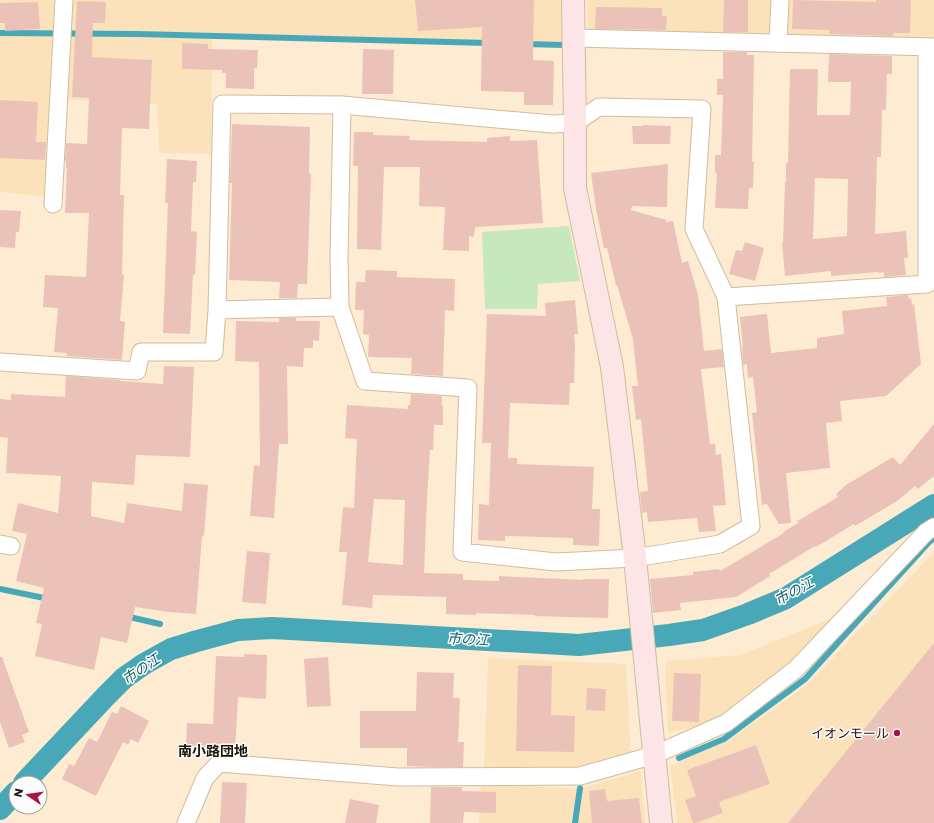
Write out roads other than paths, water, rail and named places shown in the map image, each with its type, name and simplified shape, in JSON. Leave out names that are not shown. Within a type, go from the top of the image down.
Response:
[{"type":"street","points":[[53,204],[64,0]]},
{"type":"street","points":[[573,0],[576,123],[575,188],[612,367],[635,558],[661,823]]},
{"type":"street","points":[[778,43],[780,0]]},
{"type":"street","points":[[574,38],[930,47],[931,147],[927,284],[726,297]]},
{"type":"street","points":[[0,362],[137,371],[141,352],[214,352],[217,310],[222,104],[342,104],[552,124],[576,123],[599,107],[702,109],[694,229],[726,297],[751,526],[720,544],[635,558],[556,562],[462,552],[468,388],[365,381],[340,307],[342,104]]},
{"type":"street","points":[[217,310],[340,307]]},
{"type":"street","points":[[186,823],[205,778],[219,763],[398,777],[580,776],[654,756],[726,722],[796,669],[926,532],[934,527]]},
{"type":"waterway","points":[[0,33],[137,34],[488,43]]},
{"type":"waterway","points":[[525,44],[564,45]]},
{"type":"waterway","name":"市の江","points":[[32,775],[124,678],[144,664],[171,649],[197,641],[238,630],[272,628],[579,645],[703,630],[748,614],[786,598],[934,505]]},
{"type":"waterway","points":[[679,758],[724,739],[805,679],[930,541],[934,539]]},
{"type":"waterway","points":[[0,589],[49,599]]},
{"type":"waterway","points":[[125,616],[160,624]]},
{"type":"waterway","points":[[575,823],[580,788]]},
{"type":"waterway","name":"市の江","points":[[0,809],[8,800]]},
{"type":"place","name":"イオンモール","points":[[897,733]]},
{"type":"district","name":"南小路団地","points":[[213,751]]}]
